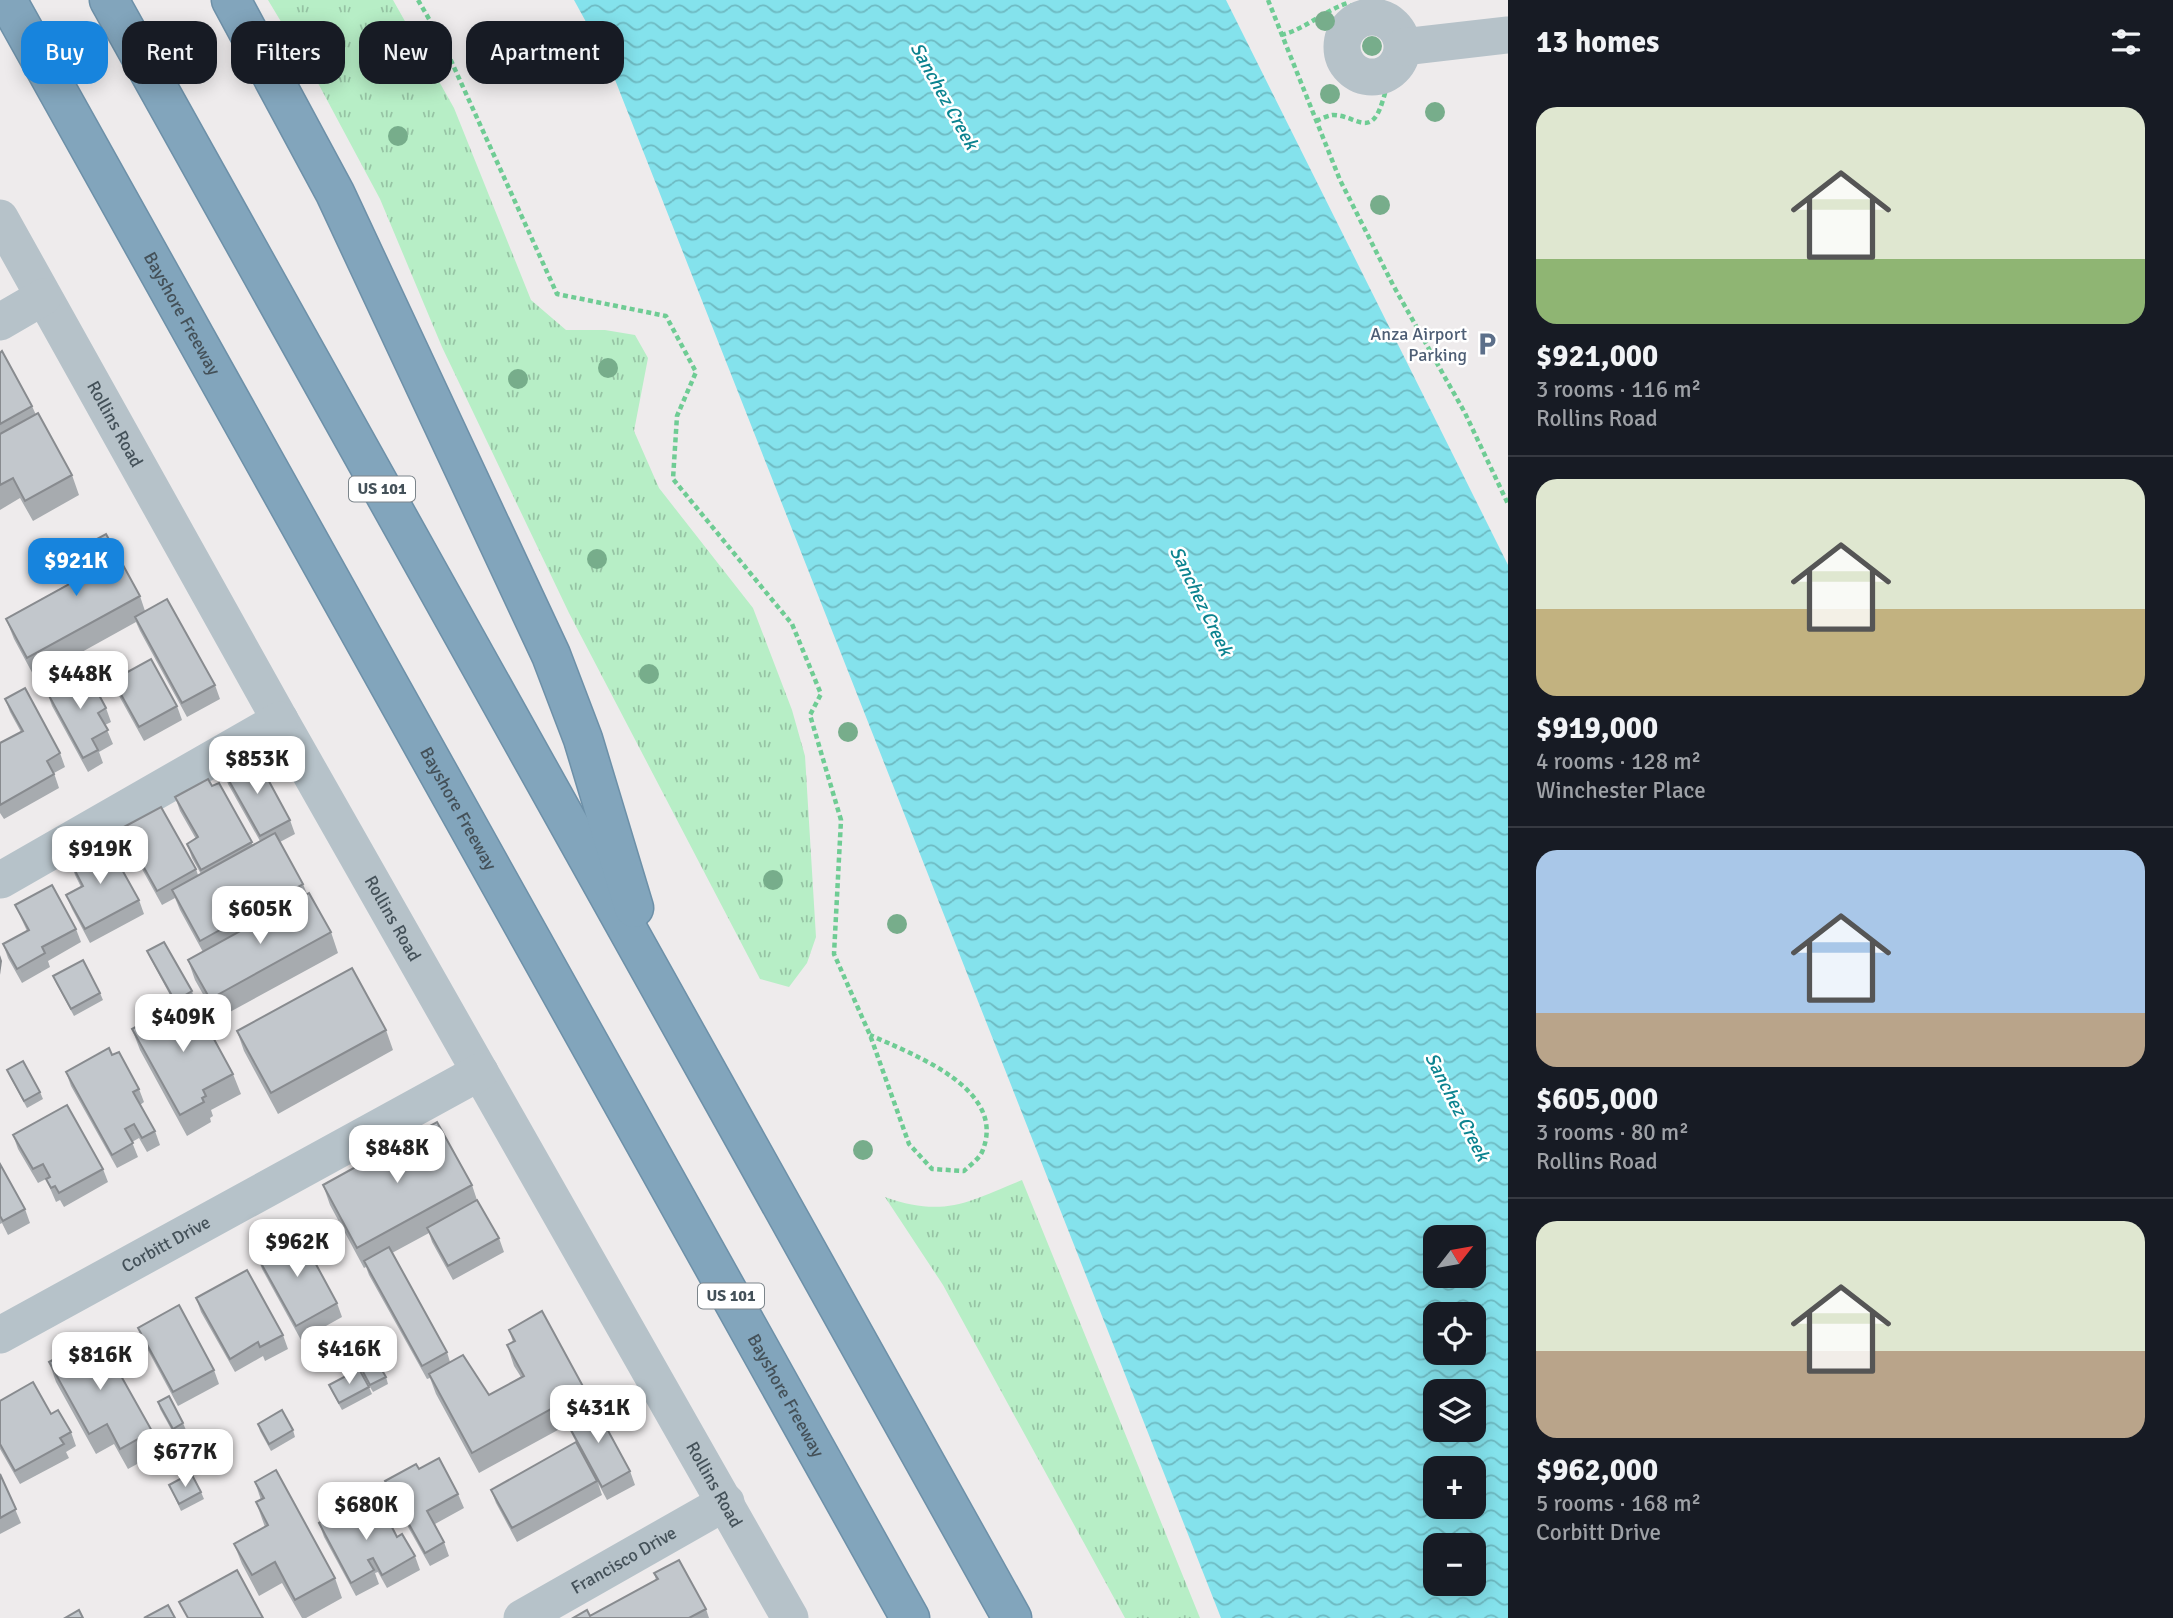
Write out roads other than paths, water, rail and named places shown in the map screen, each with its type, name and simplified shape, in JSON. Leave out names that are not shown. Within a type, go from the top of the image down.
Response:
[{"type":"highway","name":"Bayshore Freeway","points":[[7,0],[910,1618]]},
{"type":"highway","name":"US 101","points":[[109,0],[1012,1618]]},
{"type":"highway","points":[[231,0],[335,193],[551,655],[583,739],[655,977]]},
{"type":"street","points":[[1395,61],[1398,31],[1392,24],[1373,17],[1362,19],[1346,31],[1342,51],[1345,61],[1351,69],[1368,78],[1395,61],[1508,35]]},
{"type":"street","name":"Rollins Road","points":[[0,218],[280,720],[790,1618]]},
{"type":"street","points":[[0,322],[43,297]]},
{"type":"street","points":[[1,880],[280,720]]},
{"type":"street","name":"Corbitt Drive","points":[[0,1335],[480,1072]]},
{"type":"street","name":"Francisco Drive","points":[[522,1618],[726,1502]]},
{"type":"water","name":"Sanchez Creek","points":[[574,0],[1226,0],[1508,565],[1508,1618],[1221,1618],[617,84],[624,84],[624,21],[586,21]]},
{"type":"place","name":"Anza Airport Parking","points":[[1487,344]]}]
